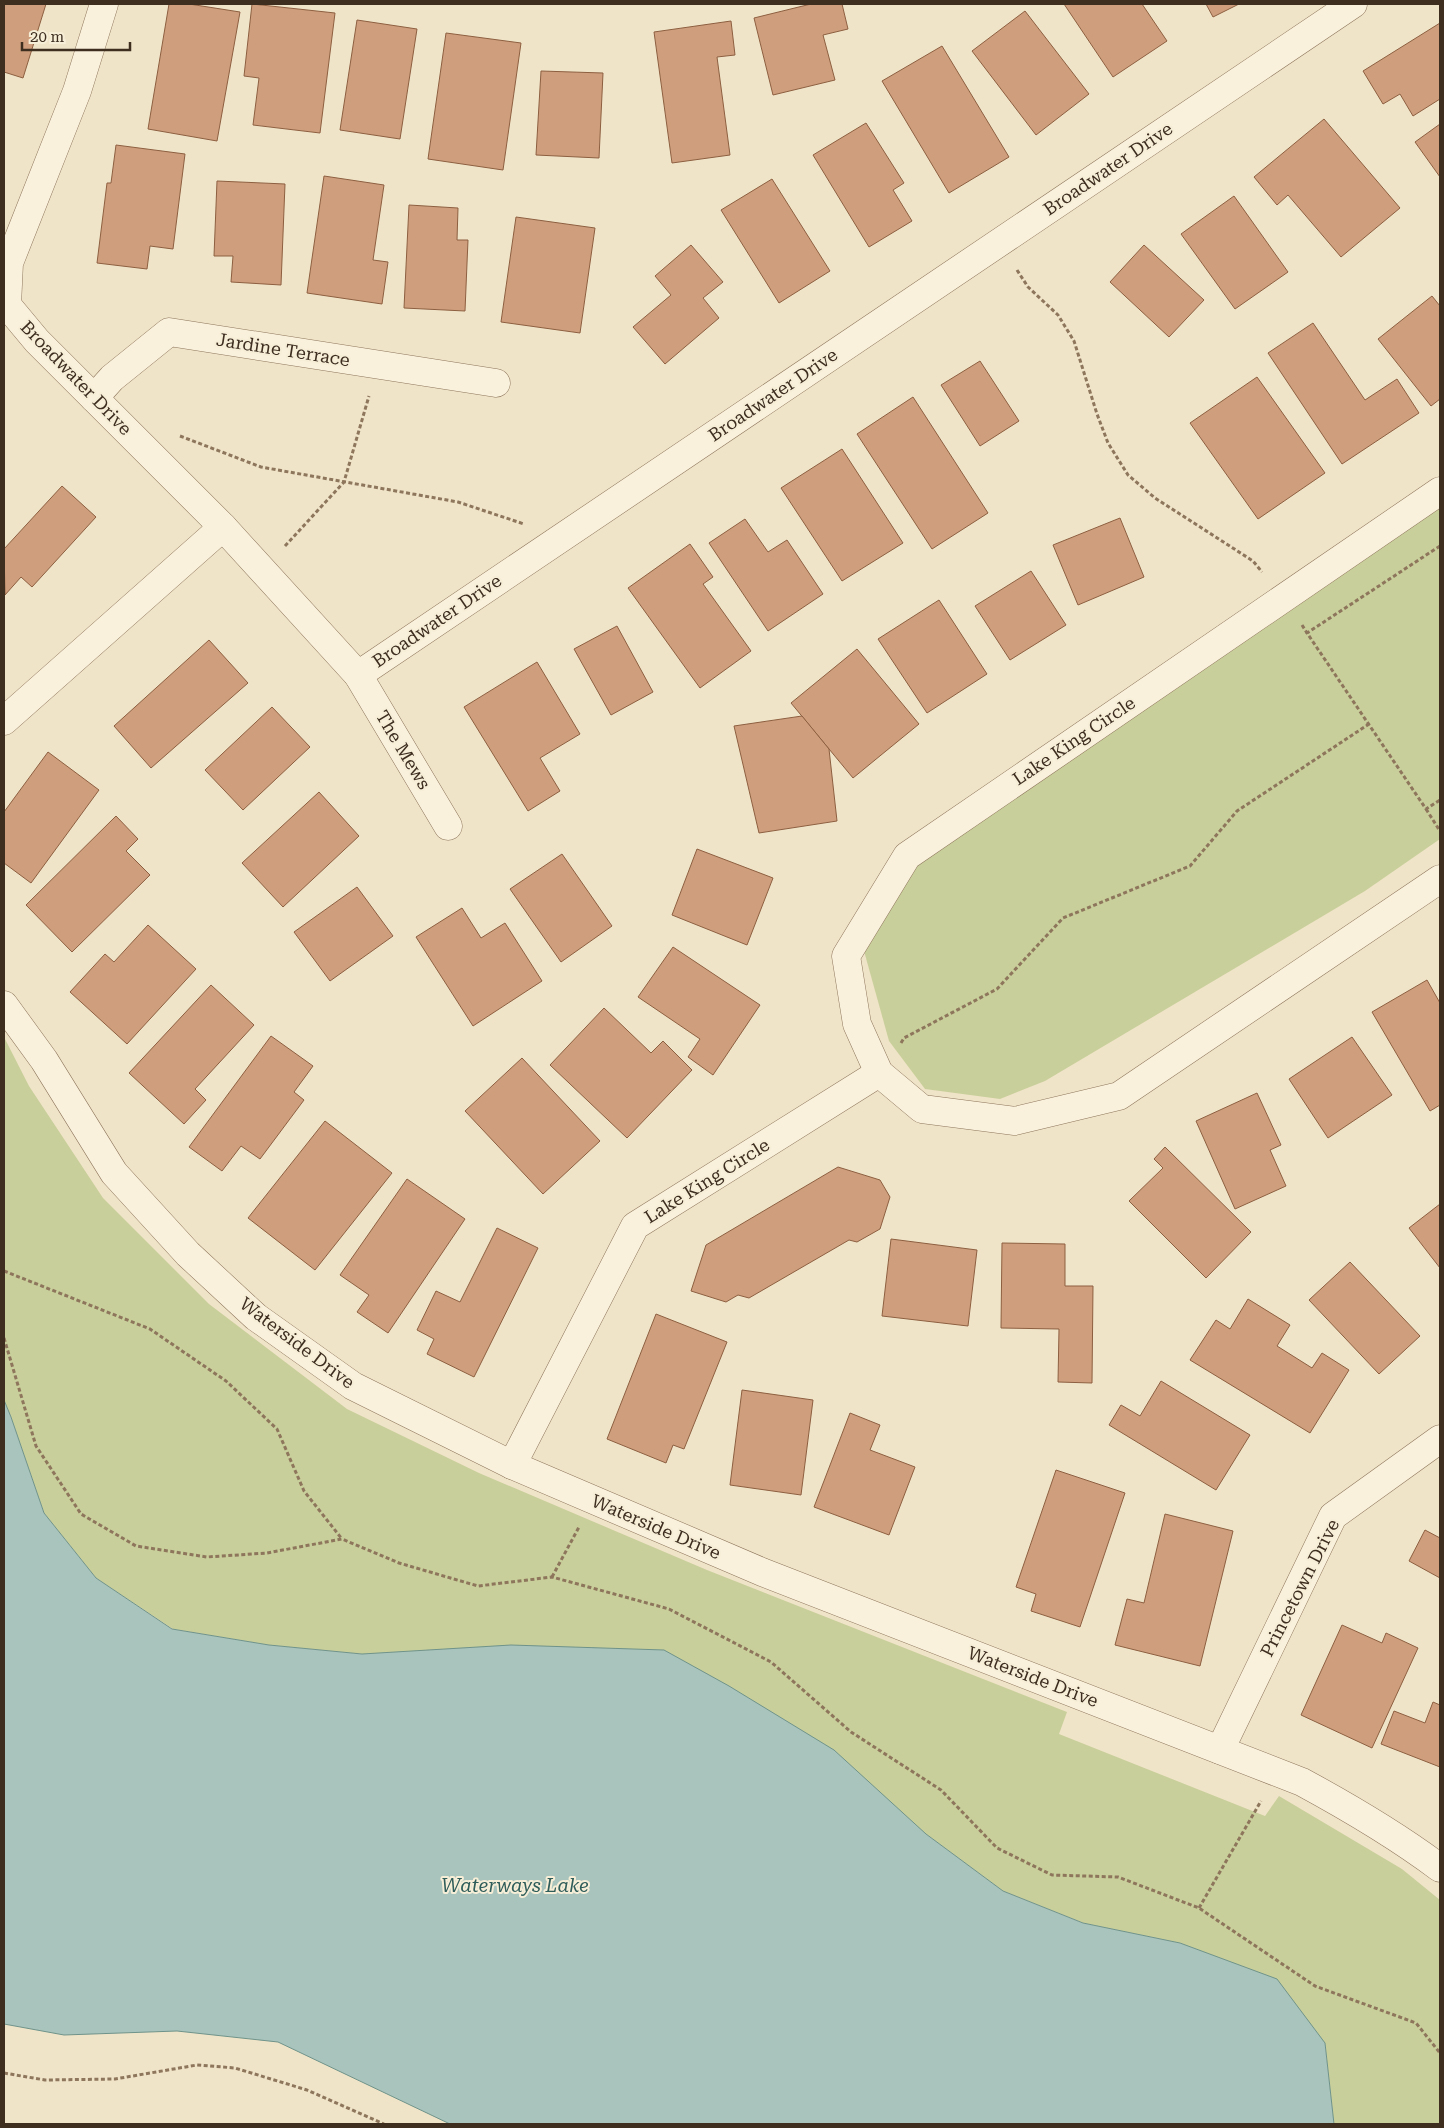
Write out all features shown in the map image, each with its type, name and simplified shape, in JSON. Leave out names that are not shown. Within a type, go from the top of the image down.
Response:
[{"type":"street","name":"Broadwater Drive","points":[[104,4],[77,91],[9,263],[7,305],[37,341],[223,528],[358,675],[1353,4]]},
{"type":"street","name":"Jardine Terrace","points":[[94,398],[112,378],[169,332],[496,383]]},
{"type":"street","name":"Lake King Circle","points":[[1438,885],[1118,1096],[1015,1122],[922,1109],[879,1073],[857,1024],[846,956],[907,856],[1440,491]]},
{"type":"street","points":[[4,721],[223,528]]},
{"type":"street","name":"The Mews","points":[[358,675],[448,826]]},
{"type":"street","name":"Waterside Drive","points":[[4,1005],[44,1060],[114,1173],[188,1254],[256,1317],[353,1386],[512,1465],[762,1572],[1302,1782],[1362,1815],[1412,1847],[1440,1868]]},
{"type":"street","name":"Lake King Circle","points":[[512,1465],[635,1226],[879,1073]]},
{"type":"street","name":"Princetown Drive","points":[[1220,1750],[1333,1516],[1440,1439]]},
{"type":"path","points":[[999,243],[1028,287],[1058,315],[1074,341],[1105,436],[1128,475],[1155,498],[1253,561],[1283,599]]},
{"type":"path","points":[[260,568],[276,556],[344,482],[379,365]]},
{"type":"path","points":[[172,432],[261,467],[458,502],[547,532],[559,539]]},
{"type":"path","points":[[1440,546],[1307,632],[1440,832]]},
{"type":"path","points":[[879,1073],[904,1038],[997,988],[1063,918],[1190,866],[1237,810],[1369,724]]},
{"type":"path","points":[[1426,809],[1440,800]]},
{"type":"path","points":[[4,1271],[150,1329],[226,1381],[277,1429],[304,1491],[342,1539],[399,1563],[478,1586],[552,1577],[669,1609],[771,1662],[851,1732],[941,1790],[997,1848],[1052,1875],[1118,1877],[1199,1908],[1315,1986],[1416,2023],[1440,2053]]},
{"type":"path","points":[[4,1338],[36,1446],[80,1514],[136,1546],[207,1557],[267,1553],[342,1539]]},
{"type":"path","points":[[552,1577],[593,1500]]},
{"type":"path","points":[[1199,1908],[1277,1772]]},
{"type":"path","points":[[4,2074],[45,2080],[115,2079],[197,2065],[236,2068],[307,2090],[384,2124]]},
{"type":"green space","points":[[1440,504],[1440,839],[1365,891],[1045,1081],[1000,1099],[925,1089],[889,1041],[864,951],[922,858]]},
{"type":"green space","points":[[4,1037],[29,1086],[103,1198],[209,1304],[347,1409],[479,1473],[707,1570],[1067,1712],[1059,1734],[1265,1816],[1279,1796],[1402,1869],[1440,1900],[1440,2124],[1334,2124],[1325,2043],[1180,1943],[1083,1923],[1003,1891],[926,1834],[362,1654],[269,1645],[173,1629],[96,1578],[44,1513],[4,1400]]},
{"type":"water","name":"Waterways Lake","points":[[4,1400],[44,1513],[96,1578],[172,1629],[269,1645],[362,1654],[511,1645],[664,1650],[729,1686],[834,1750],[926,1834],[1003,1891],[1083,1923],[1180,1943],[1277,1979],[1325,2043],[1334,2124],[450,2124],[278,2042],[177,2031],[64,2035],[4,2024]]},
{"type":"building","points":[[4,4],[46,4],[23,78],[4,72]]},
{"type":"building","points":[[169,4],[189,4],[240,12],[217,141],[148,129]]},
{"type":"building","points":[[252,4],[335,13],[320,133],[253,125],[259,78],[244,76]]},
{"type":"building","points":[[811,4],[842,4],[848,29],[823,35],[835,80],[773,95],[754,18]]},
{"type":"building","points":[[1064,4],[1142,4],[1167,41],[1113,77]]},
{"type":"building","points":[[1206,4],[1239,4],[1213,17]]},
{"type":"building","points":[[1025,11],[1089,94],[1036,135],[972,51]]},
{"type":"building","points":[[357,20],[417,29],[400,139],[340,130]]},
{"type":"building","points":[[731,21],[735,55],[717,57],[730,155],[672,163],[654,32]]},
{"type":"building","points":[[1440,23],[1440,99],[1413,116],[1400,94],[1383,104],[1363,71]]},
{"type":"building","points":[[446,33],[521,43],[503,170],[428,159]]},
{"type":"building","points":[[942,46],[1009,157],[949,193],[882,81]]},
{"type":"building","points":[[541,71],[603,73],[599,158],[536,155]]},
{"type":"building","points":[[1324,119],[1400,208],[1341,257],[1288,195],[1277,205],[1254,177]]},
{"type":"building","points":[[866,123],[904,183],[893,190],[912,221],[869,247],[813,155]]},
{"type":"building","points":[[1440,124],[1440,177],[1415,142]]},
{"type":"building","points":[[116,145],[185,154],[173,249],[150,246],[147,269],[97,263],[107,183],[111,183]]},
{"type":"building","points":[[324,176],[384,185],[373,260],[388,262],[382,304],[307,293]]},
{"type":"building","points":[[772,179],[830,271],[779,303],[721,210]]},
{"type":"building","points":[[217,181],[285,184],[281,285],[231,282],[233,256],[214,256]]},
{"type":"building","points":[[1234,196],[1288,272],[1235,309],[1181,234]]},
{"type":"building","points":[[409,205],[458,208],[457,240],[468,240],[465,311],[404,308]]},
{"type":"building","points":[[516,217],[595,228],[580,333],[501,322]]},
{"type":"building","points":[[691,245],[723,282],[703,298],[719,318],[665,364],[633,327],[671,295],[655,276]]},
{"type":"building","points":[[1144,245],[1204,300],[1169,337],[1110,282]]},
{"type":"building","points":[[1432,296],[1440,306],[1440,399],[1431,406],[1378,339]]},
{"type":"building","points":[[1313,323],[1365,400],[1397,379],[1419,413],[1342,464],[1268,353]]},
{"type":"building","points":[[980,361],[1019,421],[980,446],[941,385]]},
{"type":"building","points":[[1257,377],[1325,473],[1258,519],[1190,423]]},
{"type":"building","points":[[913,397],[988,513],[932,549],[857,434]]},
{"type":"building","points":[[842,449],[903,543],[842,581],[781,488]]},
{"type":"building","points":[[62,486],[96,517],[32,587],[21,577],[5,595],[4,549]]},
{"type":"building","points":[[1120,518],[1144,577],[1078,605],[1053,545]]},
{"type":"building","points":[[745,519],[768,552],[787,540],[823,594],[768,631],[709,543]]},
{"type":"building","points":[[690,544],[713,577],[703,584],[751,651],[700,688],[628,588]]},
{"type":"building","points":[[1031,571],[1066,625],[1010,660],[975,606]]},
{"type":"building","points":[[939,600],[987,674],[927,713],[878,639]]},
{"type":"building","points":[[617,626],[653,692],[611,715],[574,649]]},
{"type":"building","points":[[209,640],[248,683],[151,768],[114,726]]},
{"type":"building","points":[[857,649],[919,724],[853,778],[791,703]]},
{"type":"building","points":[[537,662],[580,734],[540,758],[560,791],[528,811],[464,707]]},
{"type":"building","points":[[272,707],[310,747],[243,810],[205,770]]},
{"type":"building","points":[[802,716],[829,749],[837,821],[759,833],[734,726]]},
{"type":"building","points":[[48,752],[99,790],[31,883],[4,863],[4,812]]},
{"type":"building","points":[[319,792],[359,836],[283,907],[242,863]]},
{"type":"building","points":[[116,816],[138,839],[126,851],[150,875],[72,952],[26,905]]},
{"type":"building","points":[[697,849],[773,878],[747,945],[672,915]]},
{"type":"building","points":[[562,854],[612,926],[561,962],[510,889]]},
{"type":"building","points":[[357,887],[393,936],[330,981],[294,932]]},
{"type":"building","points":[[462,908],[481,938],[505,923],[542,981],[473,1026],[416,937]]},
{"type":"building","points":[[148,925],[196,969],[127,1044],[70,992],[105,954],[114,962]]},
{"type":"building","points":[[673,947],[760,1005],[713,1075],[688,1057],[700,1039],[638,997]]},
{"type":"building","points":[[1427,980],[1440,1003],[1440,1105],[1430,1111],[1372,1012]]},
{"type":"building","points":[[211,985],[254,1025],[195,1089],[206,1100],[184,1124],[129,1073]]},
{"type":"building","points":[[604,1008],[651,1053],[663,1041],[692,1070],[627,1138],[550,1065]]},
{"type":"building","points":[[271,1036],[313,1066],[294,1092],[304,1100],[260,1159],[241,1146],[222,1171],[189,1147]]},
{"type":"building","points":[[1352,1037],[1392,1095],[1328,1138],[1289,1079]]},
{"type":"building","points":[[522,1058],[600,1141],[543,1194],[465,1111]]},
{"type":"building","points":[[1257,1093],[1281,1145],[1270,1150],[1286,1186],[1235,1209],[1196,1121]]},
{"type":"building","points":[[325,1121],[392,1173],[315,1270],[248,1218]]},
{"type":"building","points":[[1165,1147],[1251,1232],[1206,1278],[1129,1201],[1163,1168],[1154,1159]]},
{"type":"building","points":[[838,1167],[880,1180],[890,1197],[880,1229],[857,1242],[849,1240],[749,1298],[738,1295],[726,1302],[691,1291],[706,1245]]},
{"type":"building","points":[[407,1179],[465,1219],[388,1333],[357,1312],[369,1295],[340,1275]]},
{"type":"building","points":[[1440,1204],[1440,1268],[1409,1228]]},
{"type":"building","points":[[497,1228],[538,1248],[474,1377],[427,1354],[434,1339],[417,1330],[436,1291],[460,1302]]},
{"type":"building","points":[[891,1239],[977,1250],[968,1326],[882,1316]]},
{"type":"building","points":[[1002,1243],[1065,1244],[1065,1286],[1093,1286],[1092,1383],[1058,1382],[1059,1329],[1001,1328]]},
{"type":"building","points":[[1350,1262],[1420,1336],[1379,1374],[1309,1300]]},
{"type":"building","points":[[1248,1299],[1290,1325],[1277,1346],[1312,1368],[1322,1353],[1349,1370],[1310,1433],[1190,1360],[1216,1320],[1230,1329]]},
{"type":"building","points":[[656,1314],[727,1342],[684,1449],[673,1445],[666,1463],[607,1439]]},
{"type":"building","points":[[1161,1381],[1250,1435],[1216,1490],[1109,1425],[1121,1405],[1140,1416]]},
{"type":"building","points":[[742,1390],[813,1400],[801,1495],[730,1485]]},
{"type":"building","points":[[850,1413],[880,1425],[870,1450],[915,1467],[889,1535],[814,1507]]},
{"type":"building","points":[[1056,1470],[1125,1493],[1080,1627],[1031,1611],[1036,1594],[1016,1587]]},
{"type":"building","points":[[1165,1514],[1233,1531],[1200,1666],[1115,1645],[1127,1599],[1144,1603]]},
{"type":"building","points":[[1425,1530],[1440,1538],[1440,1578],[1409,1561]]},
{"type":"building","points":[[1342,1625],[1382,1643],[1386,1633],[1418,1648],[1372,1748],[1301,1715]]},
{"type":"building","points":[[1433,1702],[1440,1705],[1440,1767],[1381,1744],[1394,1711],[1425,1723]]}]
